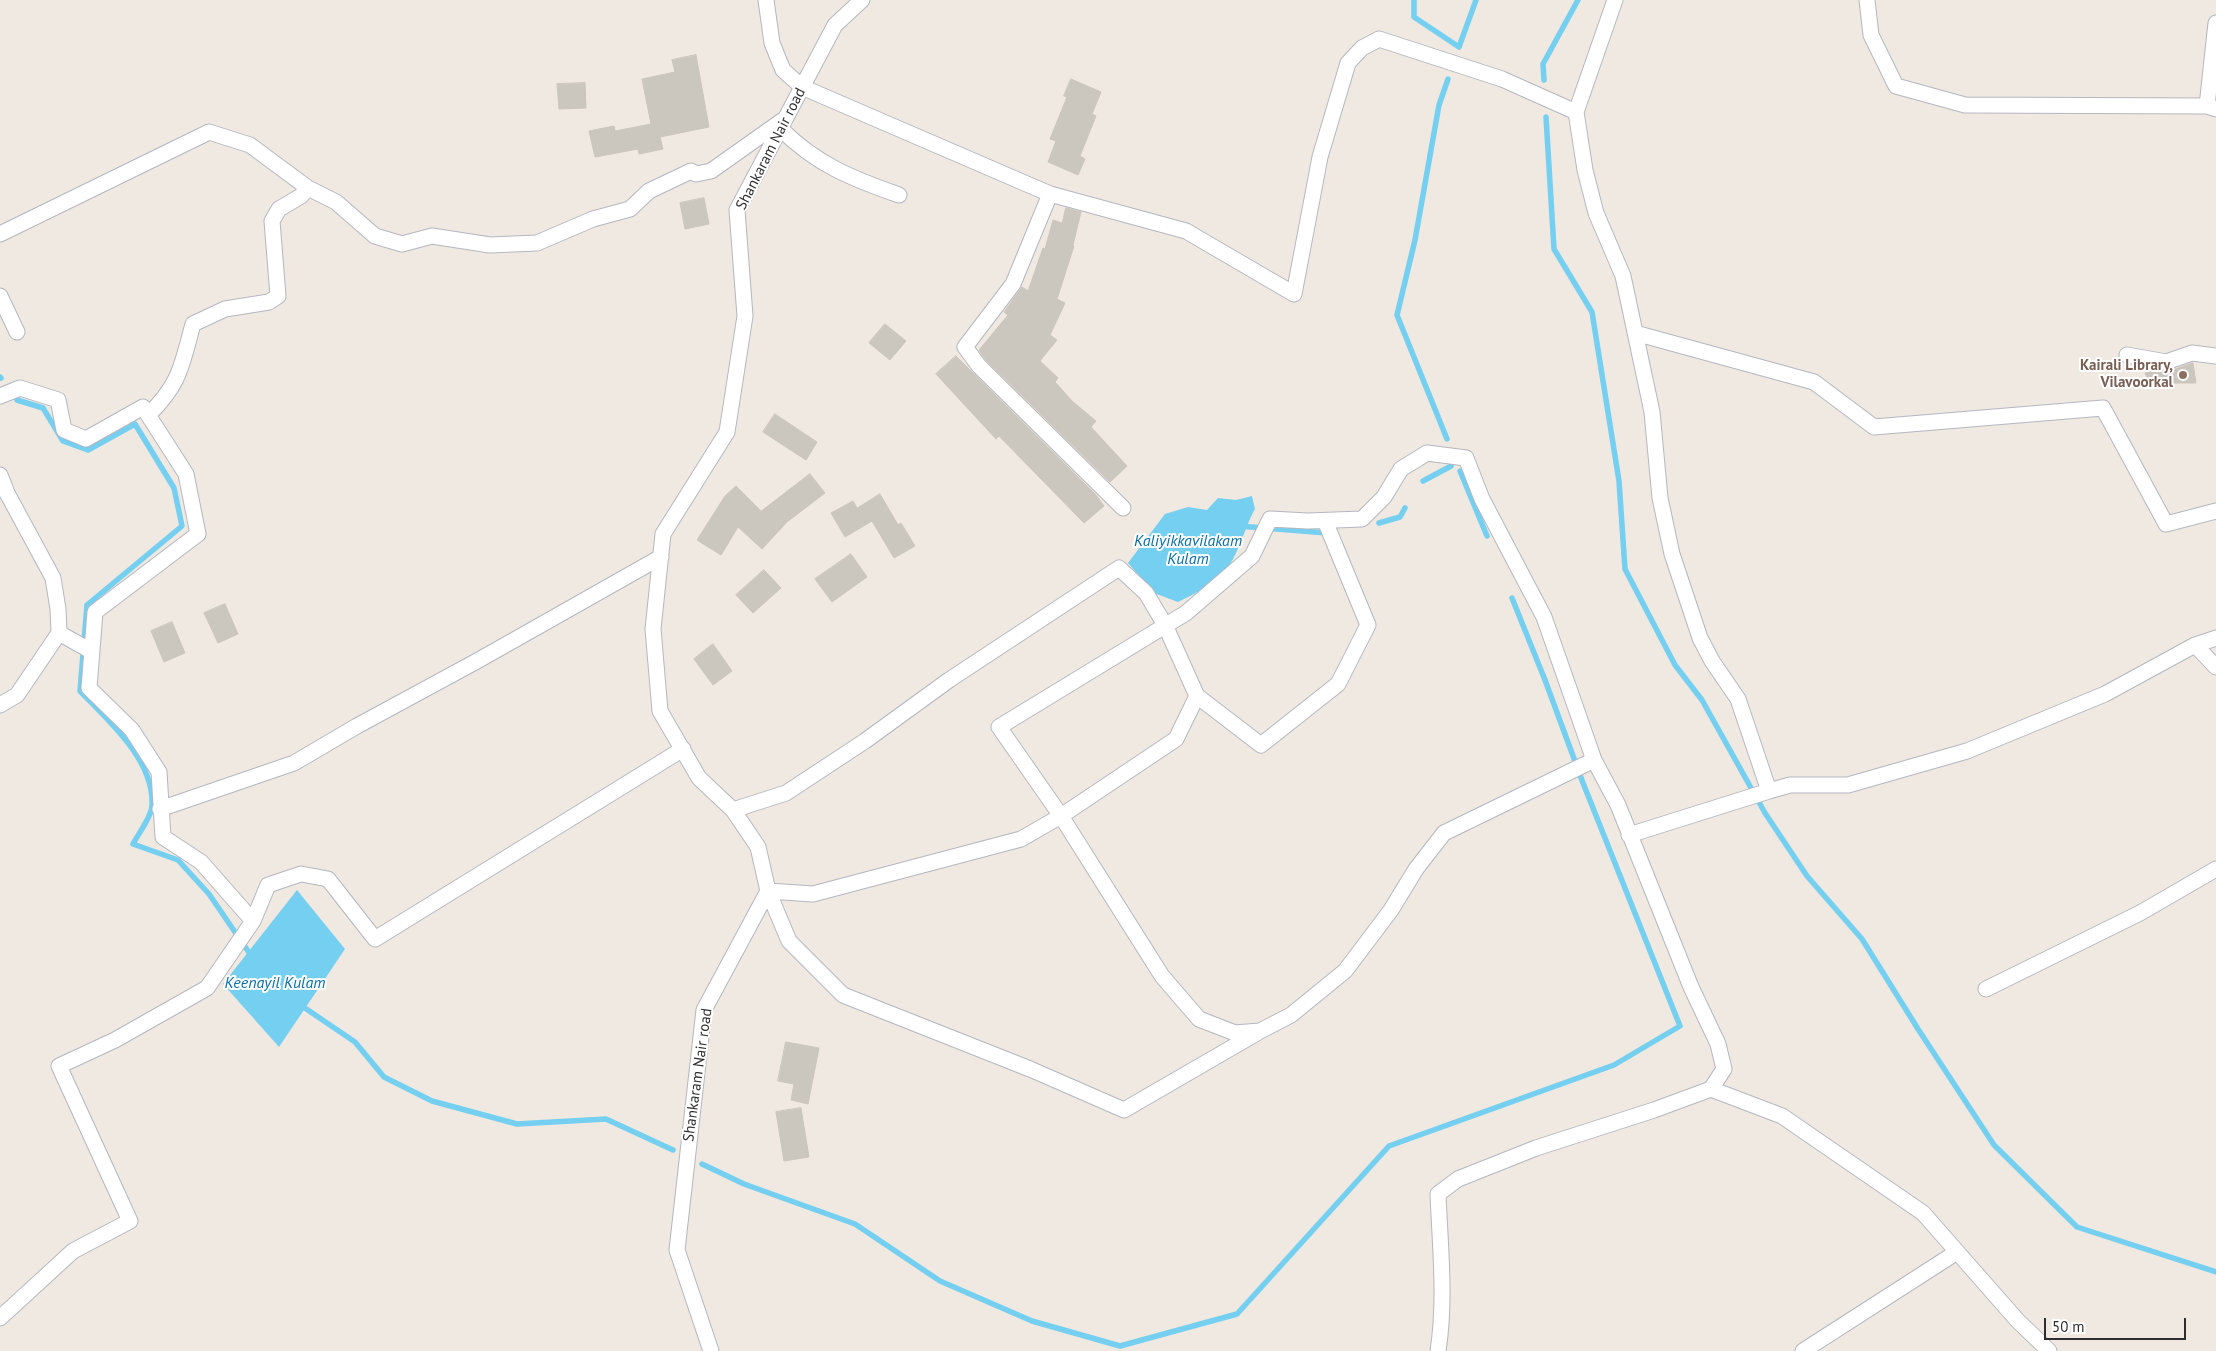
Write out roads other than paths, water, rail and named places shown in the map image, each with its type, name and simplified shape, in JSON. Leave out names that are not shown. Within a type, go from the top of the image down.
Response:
[{"type":"street","points":[[766,0],[772,43],[783,70],[802,86],[1050,194],[1186,231],[1294,294],[1320,157],[1348,63],[1362,48],[1379,39],[1502,79],[1576,112]]},
{"type":"street","name":"Shankaram Nair road","points":[[711,1351],[677,1250],[704,1010],[768,891],[758,847],[733,810],[699,778],[660,710],[653,629],[663,534],[727,432],[745,316],[737,210],[835,25],[862,0]]},
{"type":"street","points":[[1615,0],[1576,112],[1585,170],[1596,213],[1623,276],[1652,412],[1660,498],[1672,554],[1700,638],[1712,661],[1738,699],[1768,791]]},
{"type":"street","points":[[1867,0],[1871,35],[1896,86],[1965,105],[2212,108],[2216,23]]},
{"type":"street","points":[[0,234],[209,132],[250,145],[308,188],[336,202],[375,236],[402,244],[432,236],[490,245],[537,243],[593,219],[630,209],[649,192],[684,172],[691,171],[696,174],[711,171],[783,123],[798,146],[828,167],[899,195]]},
{"type":"street","points":[[148,415],[161,403],[178,379],[193,324],[225,308],[269,302],[278,296],[272,221],[279,209],[301,196],[308,188]]},
{"type":"street","points":[[1050,194],[1013,284],[965,347],[979,366],[1123,508]]},
{"type":"street","points":[[0,296],[18,332]]},
{"type":"street","points":[[1635,333],[1814,382],[1874,427],[2103,408],[2166,524],[2216,511]]},
{"type":"street","points":[[2127,355],[2166,362],[2192,352],[2216,356]]},
{"type":"street","points":[[0,396],[20,388],[58,400],[64,430],[86,439],[143,407],[186,474],[198,534],[95,612],[89,688],[132,730],[159,772],[163,837],[201,862],[250,925]]},
{"type":"street","points":[[1260,1031],[1235,1033],[1199,1019],[1162,976],[1061,816],[999,727],[1186,613],[1252,556],[1270,519],[1362,519],[1384,497],[1401,469],[1426,453],[1466,458],[1482,498],[1544,617],[1583,765],[1618,805],[1691,987],[1718,1044],[1724,1069],[1711,1089],[1654,1110],[1536,1148],[1458,1179],[1438,1194],[1441,1255],[1438,1351]]},
{"type":"street","points":[[0,475],[7,493],[53,578],[58,609],[59,633],[17,695],[0,705]]},
{"type":"street","points":[[733,810],[786,793],[866,741],[949,680],[1119,568],[1146,593],[1165,625],[1197,696],[1261,745],[1338,684],[1368,625],[1325,520]]},
{"type":"street","points":[[160,809],[294,763],[661,557]]},
{"type":"street","points":[[59,633],[91,651]]},
{"type":"street","points":[[1629,834],[1790,785],[1848,784],[1967,752],[2105,694],[2195,645],[2216,638]]},
{"type":"street","points":[[2195,645],[2216,667]]},
{"type":"street","points":[[1197,696],[1176,739],[1061,816],[1021,839],[812,894],[768,891],[789,941],[843,995],[1030,1068],[1124,1110],[1291,1015],[1345,971],[1391,910],[1416,870],[1444,832],[1583,765]]},
{"type":"street","points":[[0,1318],[74,1251],[130,1220],[59,1066],[130,1032],[207,988],[250,925],[268,885],[300,874],[328,879],[375,939],[683,749]]},
{"type":"street","points":[[1986,989],[2140,913],[2216,869]]},
{"type":"street","points":[[1711,1089],[1782,1116],[1923,1213],[2017,1320],[2049,1351]]},
{"type":"street","points":[[1803,1351],[1823,1346],[1958,1252]]},
{"type":"water","name":"Kaliyikkavilakam Kulam","points":[[1252,496],[1255,509],[1236,553],[1224,572],[1200,591],[1178,602],[1154,593],[1128,563],[1165,514],[1188,507],[1207,510],[1218,498],[1236,500]]},
{"type":"water","name":"Keenayil Kulam","points":[[297,890],[345,949],[279,1047],[223,984]]},
{"type":"waterway","points":[[1414,0],[1414,17],[1459,47],[1476,0]]},
{"type":"waterway","points":[[1544,80],[1543,64],[1578,0]]},
{"type":"waterway","points":[[1447,439],[1397,315],[1415,240],[1439,105],[1448,79]]},
{"type":"waterway","points":[[1546,117],[1554,249],[1592,312],[1619,481],[1625,569],[1675,665],[1702,700],[1765,813],[1807,876],[1862,939],[1994,1145],[2077,1227],[2216,1272]]},
{"type":"waterway","points":[[17,400],[43,408],[63,441],[88,450],[135,424],[174,488],[182,526],[87,605],[80,691],[128,743],[146,773],[151,789],[152,806],[147,821],[133,844],[178,860],[209,894],[252,957]]},
{"type":"waterway","points":[[1423,481],[1451,466]]},
{"type":"waterway","points":[[1460,471],[1487,536]]},
{"type":"waterway","points":[[1379,523],[1400,517],[1405,508]]},
{"type":"waterway","points":[[1239,526],[1327,533]]},
{"type":"waterway","points":[[702,1164],[744,1184],[855,1224],[940,1281],[1032,1321],[1120,1346],[1237,1314],[1389,1146],[1614,1065],[1680,1026],[1583,783],[1512,598]]},
{"type":"waterway","points":[[299,1004],[355,1042],[384,1077],[432,1101],[517,1124],[606,1119],[673,1150]]},
{"type":"place","name":"Kairali Library, Vilavoorkal","points":[[2183,375]]}]
